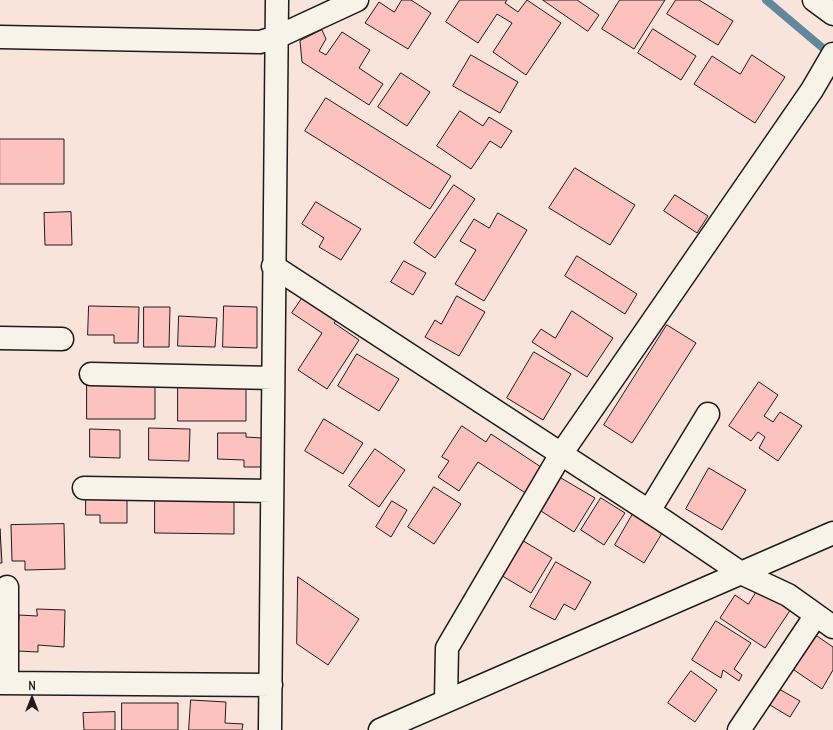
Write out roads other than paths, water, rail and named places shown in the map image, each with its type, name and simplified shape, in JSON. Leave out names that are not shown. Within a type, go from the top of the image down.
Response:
[{"type":"street","points":[[270,730],[277,0]]},
{"type":"street","points":[[0,37],[260,42],[277,37],[357,0]]},
{"type":"street","points":[[814,0],[833,14]]},
{"type":"street","points":[[446,700],[447,648],[561,454],[812,90],[833,54]]},
{"type":"street","points":[[274,266],[649,511],[741,573],[788,595],[824,621],[739,730]]},
{"type":"street","points":[[0,338],[62,338]]},
{"type":"street","points":[[91,374],[273,378]]},
{"type":"street","points":[[649,511],[708,414]]},
{"type":"street","points":[[84,488],[272,491]]},
{"type":"street","points":[[380,730],[833,533]]},
{"type":"street","points":[[7,587],[4,683],[271,685]]},
{"type":"waterway","points":[[766,0],[831,55]]}]
